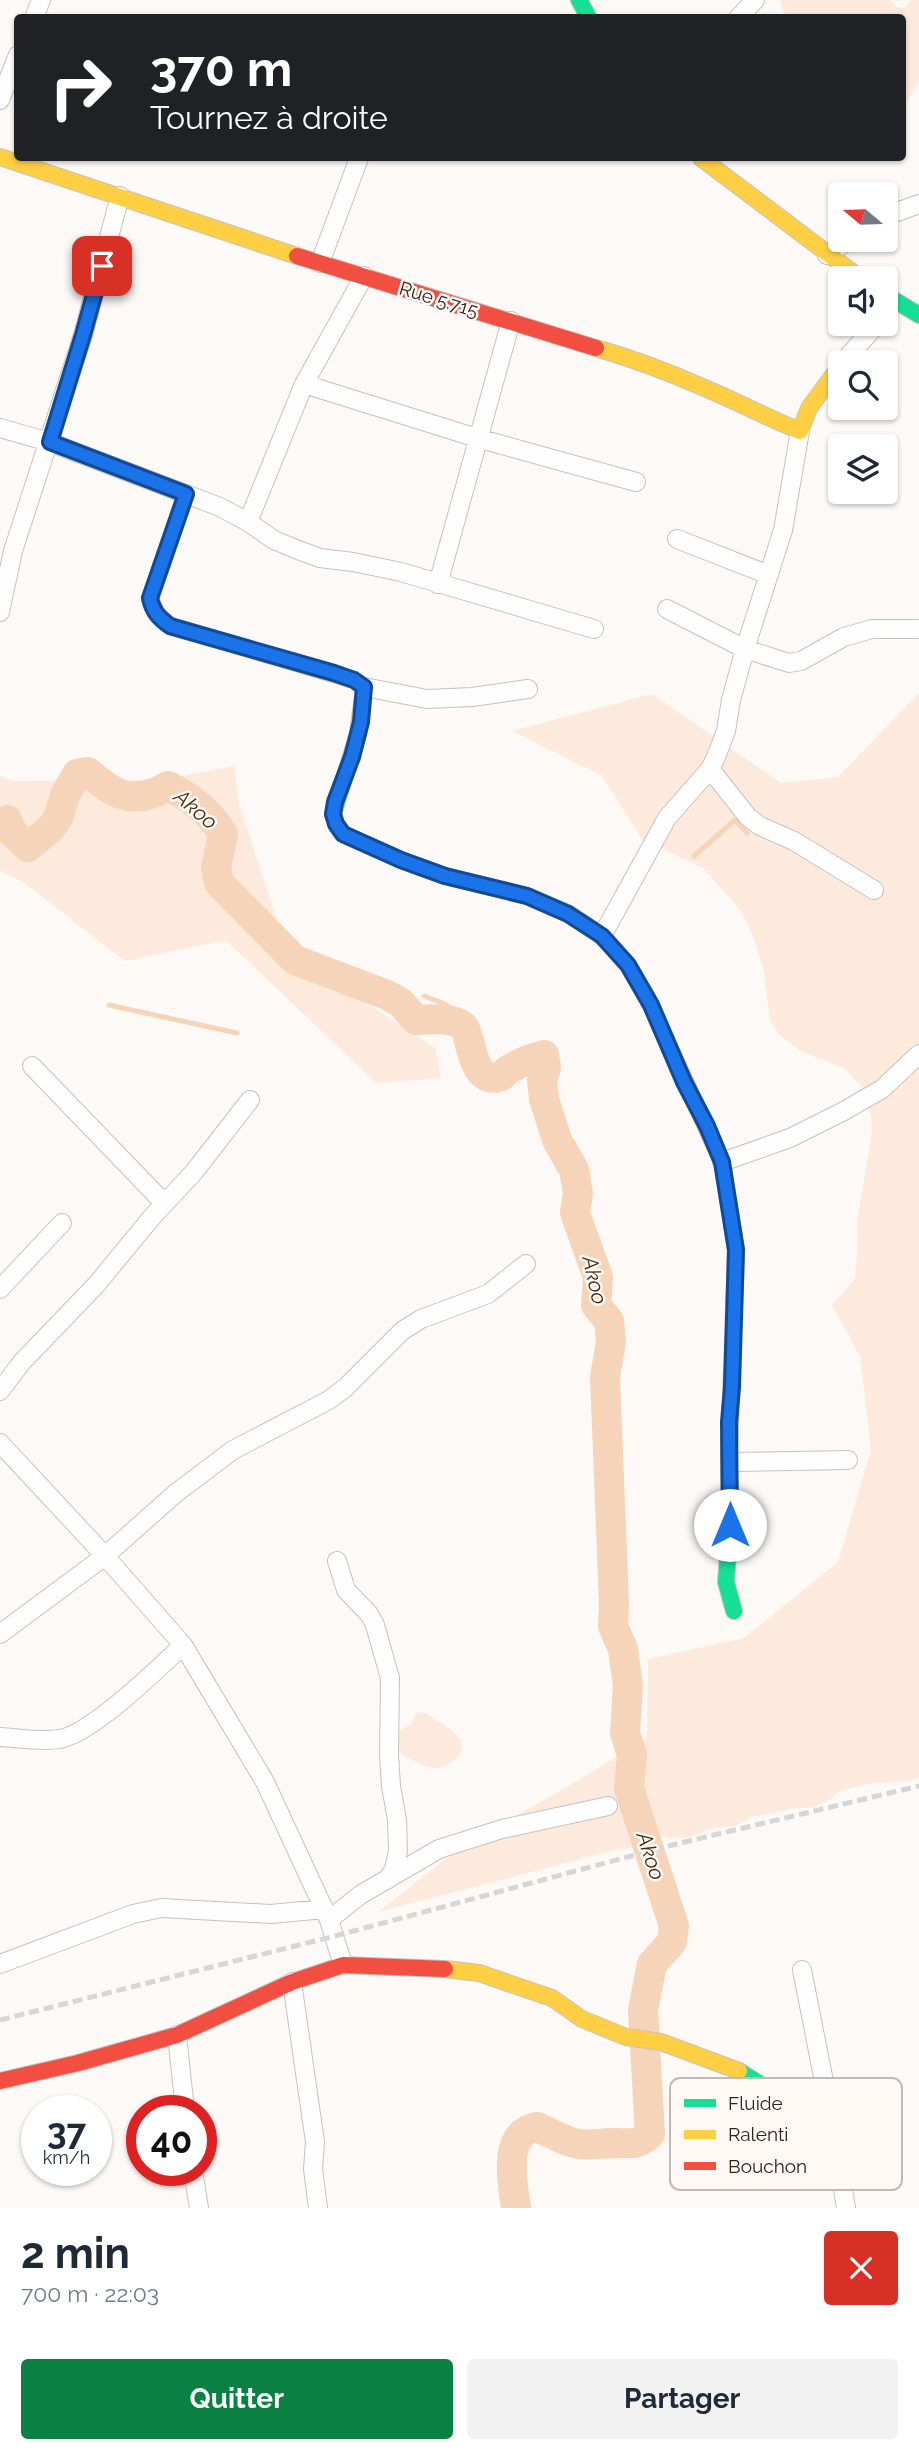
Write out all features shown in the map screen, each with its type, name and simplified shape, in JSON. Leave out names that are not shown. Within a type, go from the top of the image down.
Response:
[{"type":"street","points":[[742,14],[755,0]]},
{"type":"street","points":[[0,100],[14,65]]},
{"type":"street","name":"Rue 5.715","points":[[0,157],[320,263],[627,357],[708,389],[757,414],[800,431]]},
{"type":"street","points":[[320,263],[358,161]]},
{"type":"street","points":[[705,161],[843,266]]},
{"type":"street","points":[[0,612],[13,551],[83,335],[120,196]]},
{"type":"street","points":[[898,212],[919,204]]},
{"type":"street","points":[[827,255],[831,252]]},
{"type":"street","points":[[248,522],[304,384],[364,276]]},
{"type":"street","points":[[898,306],[919,314]]},
{"type":"street","points":[[438,584],[510,321]]},
{"type":"street","points":[[854,350],[866,336]]},
{"type":"street","points":[[602,936],[667,818],[710,769],[726,731],[731,700],[787,508],[800,431],[809,408],[828,383]]},
{"type":"street","points":[[304,384],[477,438],[636,482]]},
{"type":"street","points":[[0,428],[50,442],[186,494],[248,522],[274,540],[320,558],[401,572],[594,629]]},
{"type":"street","points":[[186,494],[150,598],[156,615],[170,626],[324,670],[354,680],[364,687],[427,699],[472,697],[527,689]]},
{"type":"street","points":[[677,539],[769,575]]},
{"type":"street","points":[[667,609],[745,649],[789,663],[801,661],[844,637],[872,629],[918,629]]},
{"type":"street","points":[[364,687],[358,734],[333,814],[343,834],[445,876],[527,896],[568,914],[602,936],[628,965],[651,1005],[722,1162],[736,1250],[726,1582],[734,1611]]},
{"type":"street","points":[[710,769],[748,817],[760,826],[794,841],[874,890]]},
{"type":"street","points":[[722,1162],[790,1138],[842,1112],[882,1089],[919,1054]]},
{"type":"street","points":[[32,1066],[164,1203]]},
{"type":"street","points":[[0,1391],[22,1362],[96,1285],[164,1203],[194,1172],[250,1100]]},
{"type":"street","points":[[0,1289],[62,1223]]},
{"type":"street","points":[[0,1634],[106,1556],[176,1493],[233,1450],[329,1400],[345,1388],[402,1331],[421,1319],[488,1294],[526,1264]]},
{"type":"street","points":[[0,1443],[106,1556],[183,1645],[265,1782],[327,1914],[344,1965]]},
{"type":"street","points":[[730,1462],[848,1460]]},
{"type":"street","points":[[337,1561],[346,1590],[369,1614],[375,1625],[390,1678],[390,1766],[398,1851],[394,1868],[387,1880]]},
{"type":"street","points":[[0,1737],[59,1739],[79,1733],[183,1645]]},
{"type":"street","points":[[0,1964],[133,1914],[161,1908],[327,1914],[439,1849],[502,1829],[608,1806]]},
{"type":"street","points":[[0,2081],[78,2063],[177,2035],[292,1982],[344,1965],[379,1968],[424,1967],[479,1973],[552,1998],[582,2019],[626,2037],[661,2042],[737,2069],[751,2078]]},
{"type":"street","points":[[802,1970],[823,2078]]},
{"type":"street","points":[[292,1982],[315,2141],[313,2169],[318,2208]]},
{"type":"street","points":[[177,2035],[183,2095]]},
{"type":"street","points":[[195,2186],[199,2208]]},
{"type":"street","points":[[843,2190],[846,2208]]},
{"type":"shaded area","points":[[780,0],[890,0],[896,7],[904,8],[911,0],[919,0],[919,80],[906,104],[906,14],[784,14]]},
{"type":"shaded area","points":[[919,693],[919,1777],[841,1790],[814,1807],[751,1817],[735,1826],[712,1828],[691,1837],[670,1838],[661,1835],[639,1846],[378,1912],[467,1842],[557,1793],[647,1738],[648,1659],[744,1638],[838,1562],[871,1450],[860,1356],[832,1305],[855,1279],[857,1223],[872,1133],[871,1116],[861,1086],[845,1069],[799,1050],[780,1035],[770,1022],[764,972],[755,941],[742,912],[703,868],[642,839],[602,776],[512,731],[652,694],[781,783],[838,777]]},
{"type":"shaded area","points":[[234,766],[239,804],[287,951],[435,1048],[441,1078],[376,1083],[226,940],[125,961],[23,882],[0,871],[0,776],[12,781],[161,780]]},
{"type":"shaded area","points":[[420,1712],[445,1726],[460,1739],[462,1750],[442,1767],[425,1765],[390,1748],[393,1734],[412,1724],[415,1714]]},
{"type":"waterway","name":"Akoo","points":[[0,823],[7,820],[13,833],[28,847],[50,829],[59,816],[65,795],[77,774],[88,772],[107,787],[125,796],[145,796],[168,786],[199,806],[218,826],[223,834],[216,868],[219,883],[295,960],[387,995],[400,1002],[416,1020],[442,1019],[460,1024],[467,1033],[478,1067],[483,1074],[490,1077],[500,1076],[517,1065],[544,1055],[544,1099],[557,1140],[574,1170],[578,1193],[575,1213],[598,1277],[596,1305],[609,1321],[611,1342],[605,1377],[613,1626],[623,1649],[628,1686],[625,1733],[632,1755],[629,1788],[674,1926],[672,1942],[652,1964],[643,2010],[650,2134],[633,2143],[588,2145],[568,2141],[537,2127],[526,2131],[518,2139],[512,2161],[516,2208]]},
{"type":"waterway","points":[[694,856],[735,820],[747,833]]},
{"type":"waterway","points":[[424,996],[445,1004],[460,1014],[459,1023]]},
{"type":"waterway","points":[[109,1005],[237,1033]]},
{"type":"railway","points":[[0,2020],[335,1936],[672,1845],[919,1786]]},
{"type":"traffic: fast","points":[[579,0],[587,14]]},
{"type":"traffic: fast","points":[[898,302],[919,315]]},
{"type":"traffic: fast","points":[[358,734],[333,814],[343,834],[445,876],[527,896],[568,913],[602,936],[628,965],[651,1005],[669,1046]]},
{"type":"traffic: fast","points":[[729,1455],[730,1525],[726,1582],[734,1611]]},
{"type":"traffic: fast","points":[[739,2071],[750,2078]]},
{"type":"traffic: slow","points":[[0,157],[297,256]]},
{"type":"traffic: slow","points":[[705,161],[844,266]]},
{"type":"traffic: slow","points":[[596,348],[680,377],[800,431],[809,408],[828,382]]},
{"type":"traffic: slow","points":[[186,494],[150,599],[157,614],[170,626],[354,680],[364,687],[358,734]]},
{"type":"traffic: slow","points":[[445,1969],[479,1973],[552,1998],[582,2019],[626,2037],[661,2042],[739,2071]]},
{"type":"traffic: jam","points":[[297,256],[596,348]]},
{"type":"traffic: jam","points":[[669,1046],[722,1162],[736,1250],[729,1455]]},
{"type":"traffic: jam","points":[[0,2081],[78,2063],[177,2035],[292,1982],[343,1965],[445,1969]]},
{"type":"route","points":[[102,266],[50,442],[186,494],[150,598],[156,615],[170,626],[294,660],[354,680],[364,687],[361,722],[333,814],[343,834],[445,876],[527,896],[568,914],[602,936],[628,965],[651,1005],[722,1162],[731,1210],[736,1250],[736,1291],[729,1422],[730,1525]]}]
